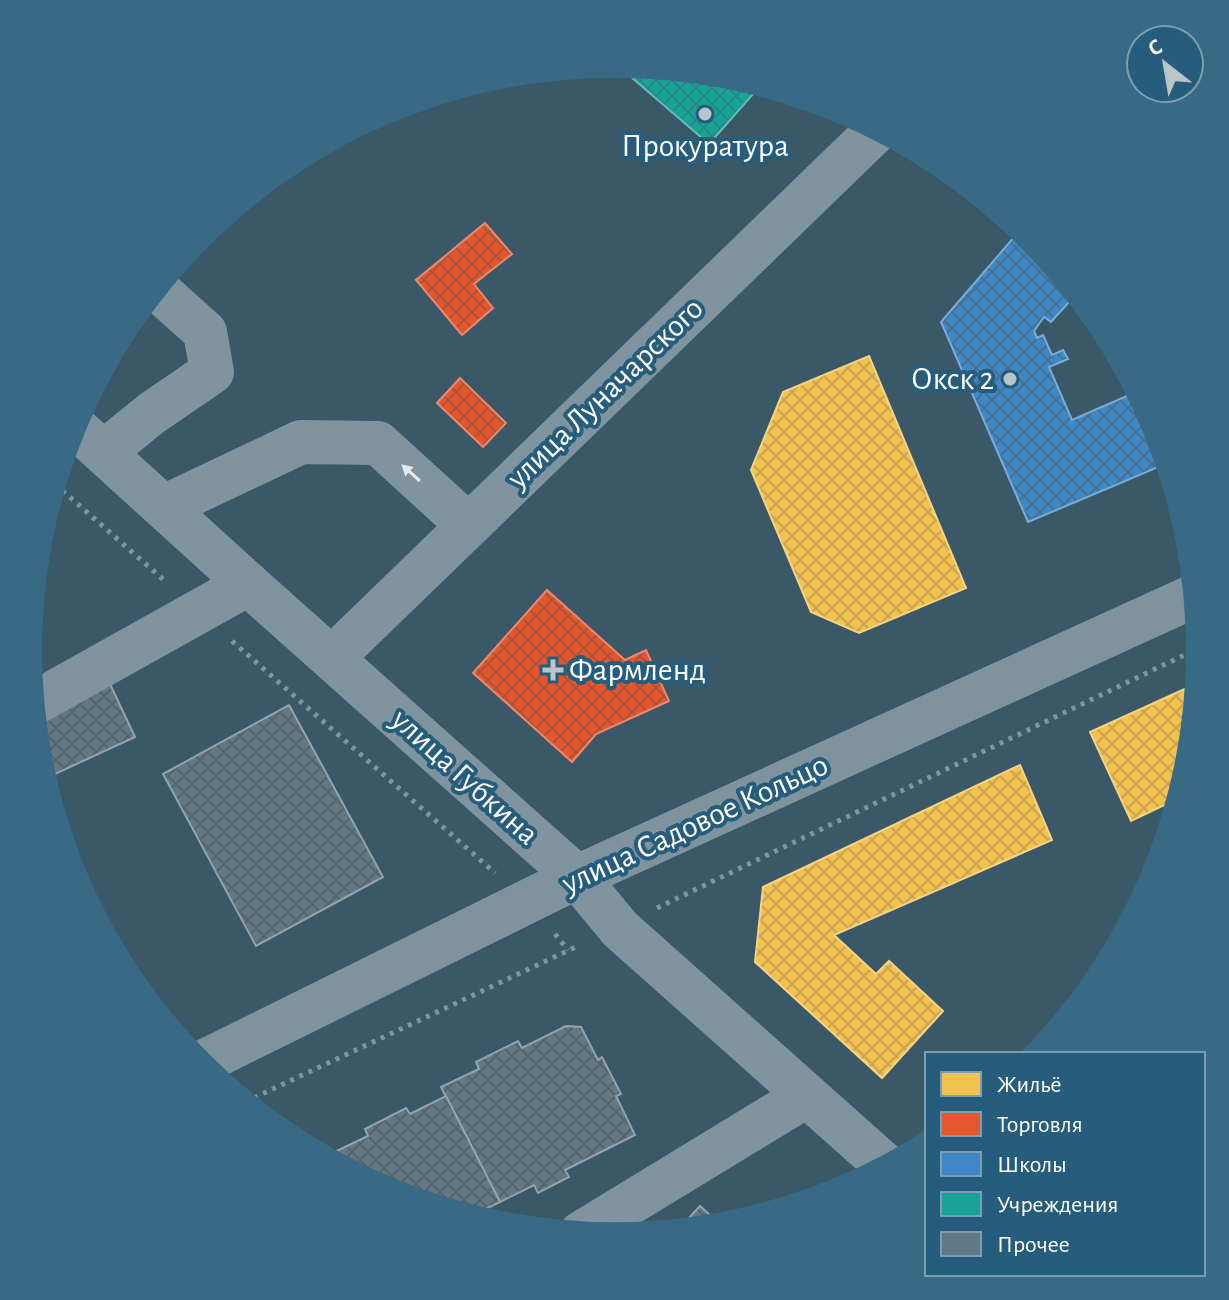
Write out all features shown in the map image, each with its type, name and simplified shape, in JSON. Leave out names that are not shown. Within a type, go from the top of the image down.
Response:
[{"type":"main road","name":"улица Садовое Кольцо","points":[[212,1057],[577,877],[1185,600]]},
{"type":"street","name":"улица Луначарского","points":[[332,658],[869,138]]},
{"type":"street","points":[[88,438],[152,413],[212,372],[205,332],[165,296]]},
{"type":"street","name":"улица Губкина","points":[[88,438],[577,877],[620,929],[877,1158]]},
{"type":"street","points":[[164,507],[301,442],[378,443],[468,525]]},
{"type":"street","points":[[44,698],[248,584]]},
{"type":"street","points":[[600,1222],[806,1096]]},
{"type":"path","points":[[65,493],[527,901],[568,950]]},
{"type":"path","points":[[257,1096],[568,950],[620,929],[673,900],[1187,654]]},
{"type":"building: Жильё","points":[[869,356],[966,588],[859,633],[811,612],[751,470],[783,392]]},
{"type":"building: Жильё","points":[[1186,689],[1176,762],[1165,805],[1131,821],[1090,732]]},
{"type":"building: Жильё","points":[[1020,765],[1052,840],[834,935],[876,974],[889,961],[943,1011],[882,1078],[755,962],[763,887]]},
{"type":"building: Торговля","points":[[485,223],[512,254],[474,284],[493,308],[462,335],[416,280]]},
{"type":"building: Торговля","points":[[460,378],[506,423],[483,447],[437,403]]},
{"type":"building: Торговля","points":[[547,590],[625,660],[646,650],[669,701],[596,734],[572,762],[473,673]]},
{"type":"building: Школы","name":"Окск 2","points":[[1012,239],[1069,302],[1051,322],[1044,317],[1034,331],[1037,338],[1043,335],[1052,355],[1063,350],[1068,359],[1049,367],[1072,420],[1127,396],[1157,467],[1028,522],[941,322]]},
{"type":"building: Учреждения","name":"Прокуратура","points":[[633,78],[689,82],[752,95],[709,144]]},
{"type":"building: Прочее","points":[[110,684],[135,737],[56,774],[46,714]]},
{"type":"building: Прочее","points":[[289,705],[383,877],[256,946],[163,774]]},
{"type":"building: Прочее","points":[[566,1026],[581,1027],[598,1060],[602,1057],[621,1094],[616,1096],[635,1135],[565,1170],[569,1177],[538,1193],[534,1185],[500,1202],[441,1087],[479,1069],[476,1062],[518,1041],[522,1048]]},
{"type":"building: Прочее","points":[[446,1096],[500,1202],[488,1208],[430,1192],[337,1151],[368,1136],[365,1129],[406,1108],[410,1114]]},
{"type":"building: Прочее","points":[[700,1206],[709,1214],[689,1218]]},
{"type":"place","name":"Прокуратура","points":[[705,114]]},
{"type":"place","name":"Окск 2","points":[[1010,379]]},
{"type":"place","name":"Фармленд","points":[[553,670]]}]
